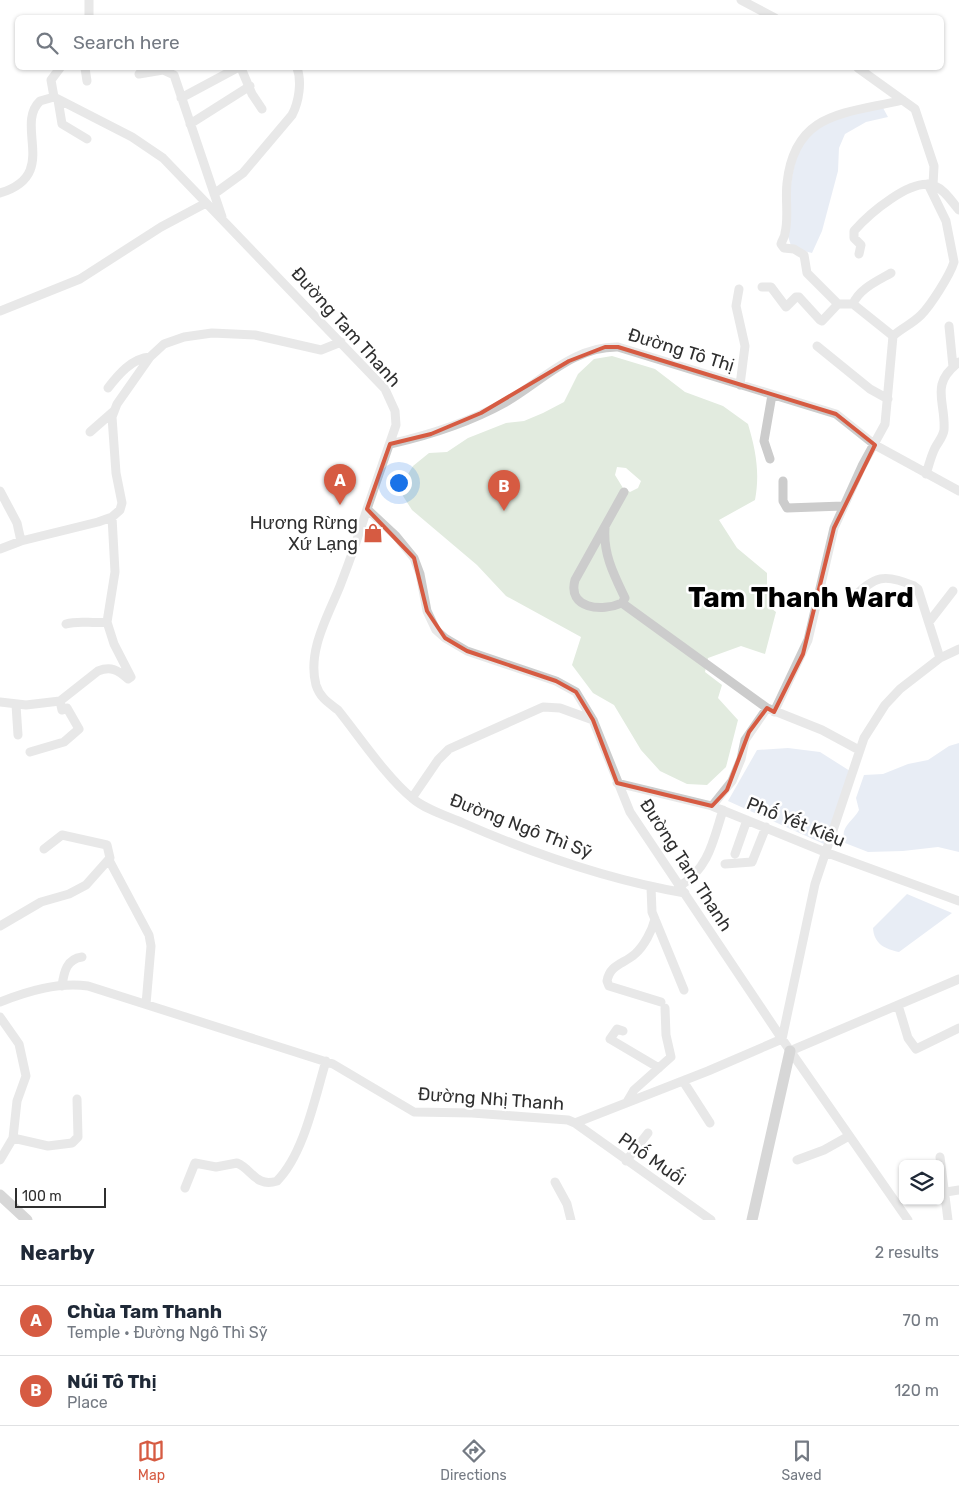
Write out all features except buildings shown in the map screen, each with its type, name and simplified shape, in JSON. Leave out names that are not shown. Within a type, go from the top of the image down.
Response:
[{"type":"main road","points":[[752,1220],[790,1051]]},
{"type":"main road","points":[[0,1195],[27,1220]]},
{"type":"street","points":[[89,0],[89,15]]},
{"type":"street","points":[[741,0],[769,15]]},
{"type":"street","points":[[58,70],[51,80],[62,124],[87,139]]},
{"type":"street","points":[[85,70],[87,81]]},
{"type":"street","points":[[139,74],[154,70],[170,72],[174,75],[222,217]]},
{"type":"street","points":[[181,98],[235,70]]},
{"type":"street","points":[[240,70],[262,109]]},
{"type":"street","points":[[214,194],[243,174],[292,115],[296,105],[300,80],[298,70]]},
{"type":"street","points":[[712,806],[732,782],[741,759],[745,740],[771,710],[808,640],[829,544],[843,506],[885,424],[893,336],[908,327],[928,308],[954,262],[946,221],[930,185],[934,166],[918,114],[915,109],[861,70]]},
{"type":"street","points":[[190,124],[250,86]]},
{"type":"street","points":[[0,193],[21,183],[28,175],[34,153],[32,121],[34,110],[40,101],[56,99]]},
{"type":"street","name":"Đường Tam Thanh","points":[[56,99],[132,137],[154,151],[222,217],[378,380],[391,399],[396,418],[390,444],[367,509],[396,536],[414,558],[420,574],[427,612],[436,630],[467,652],[565,684],[576,692],[593,720],[630,812],[790,1051],[849,1136],[898,1199],[908,1220]]},
{"type":"street","points":[[893,336],[853,304],[838,304],[807,273],[804,256],[794,249],[781,246],[786,232],[787,188],[791,157],[802,138],[816,124],[835,116],[902,100]]},
{"type":"street","points":[[859,254],[861,245],[853,234],[866,218],[904,192],[930,185],[942,190],[959,210]]},
{"type":"street","points":[[0,311],[80,279],[161,227],[206,203]]},
{"type":"street","points":[[853,304],[858,296],[880,278],[890,273]]},
{"type":"street","points":[[762,287],[771,287],[786,307],[796,297],[799,297],[822,321],[838,304]]},
{"type":"street","points":[[739,289],[736,306],[745,346],[740,385]]},
{"type":"street","points":[[926,474],[931,457],[944,431],[940,390],[942,383],[956,364],[949,326]]},
{"type":"street","points":[[90,432],[114,411],[156,349],[176,340],[212,333],[255,335],[321,350],[341,342]]},
{"type":"street","points":[[817,346],[870,389],[888,399]]},
{"type":"street","name":"Đường Tô Thị","points":[[390,444],[430,434],[505,402],[569,361],[590,350],[618,347],[836,414],[875,445],[959,491]]},
{"type":"street","points":[[108,388],[126,369],[140,359],[150,357]]},
{"type":"street","points":[[770,459],[764,441],[772,395]]},
{"type":"street","points":[[0,549],[21,540],[112,517],[122,507],[116,473],[112,417],[114,411]]},
{"type":"street","points":[[783,480],[783,501],[787,508],[843,506]]},
{"type":"street","points":[[0,491],[17,523],[21,540]]},
{"type":"street","points":[[605,526],[605,548],[613,575],[625,598],[622,603],[610,607],[584,605],[574,596],[575,580],[605,526],[624,492]]},
{"type":"street","name":"Đường Ngô Thì Sỹ","points":[[367,509],[356,545],[322,627],[314,670],[316,686],[322,698],[338,710],[412,798],[505,842],[595,872],[651,887],[682,889]]},
{"type":"street","points":[[0,702],[16,705],[60,701],[86,680],[106,668],[117,670],[128,679],[131,677],[114,644],[107,622],[115,572],[112,517]]},
{"type":"street","points":[[853,598],[870,581],[880,578],[909,583],[918,590],[940,658]]},
{"type":"street","points":[[929,622],[953,591]]},
{"type":"street","points":[[622,603],[771,710],[822,730],[860,750]]},
{"type":"street","points":[[66,624],[74,622],[92,624],[107,622]]},
{"type":"street","points":[[782,1039],[815,884],[860,750],[872,723],[889,699],[915,676],[940,658],[959,649]]},
{"type":"street","points":[[30,752],[64,742],[79,729],[67,708],[62,710],[60,701]]},
{"type":"street","points":[[16,705],[18,735]]},
{"type":"street","points":[[412,798],[438,760],[449,749],[543,707],[560,708],[593,720]]},
{"type":"street","name":"Phố Yết Kiêu","points":[[617,783],[724,810],[825,852],[959,901]]},
{"type":"street","points":[[682,889],[704,864],[724,810]]},
{"type":"street","points":[[735,854],[748,820]]},
{"type":"street","points":[[725,864],[752,862],[766,828]]},
{"type":"street","points":[[0,926],[41,902],[69,894],[86,885],[109,860],[111,854],[108,845],[62,835],[44,849]]},
{"type":"street","points":[[109,860],[150,935],[151,946],[146,1004]]},
{"type":"street","points":[[651,887],[651,908],[684,990]]},
{"type":"street","points":[[627,1102],[634,1090],[670,1059],[672,1053],[667,1038],[663,1005],[609,986],[606,981],[613,967],[630,958],[639,950],[655,919]]},
{"type":"street","points":[[62,986],[66,968],[74,958],[82,957]]},
{"type":"street","points":[[790,1051],[959,979]]},
{"type":"street","name":"Đường Nhị Thanh","points":[[0,1002],[22,993],[62,986],[88,986],[190,1020],[326,1061],[414,1112],[472,1113],[568,1120],[575,1123],[683,1082],[782,1039]]},
{"type":"street","points":[[898,1006],[908,1038],[916,1049],[959,1028]]},
{"type":"street","points":[[0,1016],[18,1044],[26,1069],[25,1082],[15,1109],[12,1138],[0,1160]]},
{"type":"street","points":[[623,1031],[617,1029],[610,1039],[659,1068]]},
{"type":"street","points":[[185,1188],[195,1163],[216,1167],[237,1163],[245,1167],[255,1179],[265,1182],[277,1181],[290,1164],[298,1145],[326,1061]]},
{"type":"street","points":[[683,1082],[710,1123]]},
{"type":"street","points":[[12,1138],[48,1146],[72,1143],[78,1137],[78,1099]]},
{"type":"street","name":"Phố Muối","points":[[575,1123],[711,1220]]},
{"type":"street","points":[[626,1161],[648,1133]]},
{"type":"street","points":[[797,1160],[824,1150],[849,1136]]},
{"type":"street","points":[[555,1182],[567,1204],[571,1220]]},
{"type":"street","points":[[944,1193],[959,1190]]},
{"type":"street","points":[[944,1198],[948,1220]]},
{"type":"highlighted area","points":[[605,347],[618,347],[836,414],[875,445],[834,528],[803,654],[774,712],[767,708],[749,732],[727,790],[712,806],[617,783],[593,720],[576,692],[556,681],[467,651],[445,638],[427,611],[414,558],[367,509],[390,444],[431,434],[481,413],[569,361]]},
{"type":"shaded area","points":[[612,356],[655,369],[685,392],[723,406],[748,424],[751,434],[757,471],[755,500],[719,520],[737,548],[767,573],[767,605],[776,612],[765,654],[741,646],[708,658],[705,672],[722,685],[718,698],[738,720],[726,767],[707,785],[687,784],[660,771],[641,750],[614,705],[593,693],[572,665],[581,637],[506,596],[477,565],[412,510],[403,496],[405,479],[413,466],[429,453],[447,452],[468,438],[506,423],[524,421],[564,402],[578,374],[594,359]],"holes":[[[617,467],[626,468],[641,481],[638,488],[630,492],[623,488],[615,475]]]},
{"type":"water","points":[[882,106],[888,117],[866,122],[845,134],[839,148],[838,171],[822,231],[812,253],[792,248],[787,228],[788,209],[793,172],[798,154],[805,140],[815,130],[827,123]]},
{"type":"water","points":[[959,743],[959,852],[938,847],[868,852],[845,843],[845,828],[859,810],[856,798],[864,775],[883,774],[908,764],[928,760],[949,746]]},
{"type":"water","points":[[788,748],[820,752],[850,771],[824,844],[728,801],[757,750]]},
{"type":"water","points":[[907,894],[952,913],[899,952],[881,945],[874,934],[873,928]]},
{"type":"place","name":"Chùa Tam Thanh","points":[[340,505]]},
{"type":"place","name":"Núi Tô Thị","points":[[504,511]]},
{"type":"place","name":"Hương Rừng Xứ Lạng","points":[[373,533]]},
{"type":"district","name":"Tam Thanh Ward","points":[[801,597]]}]
